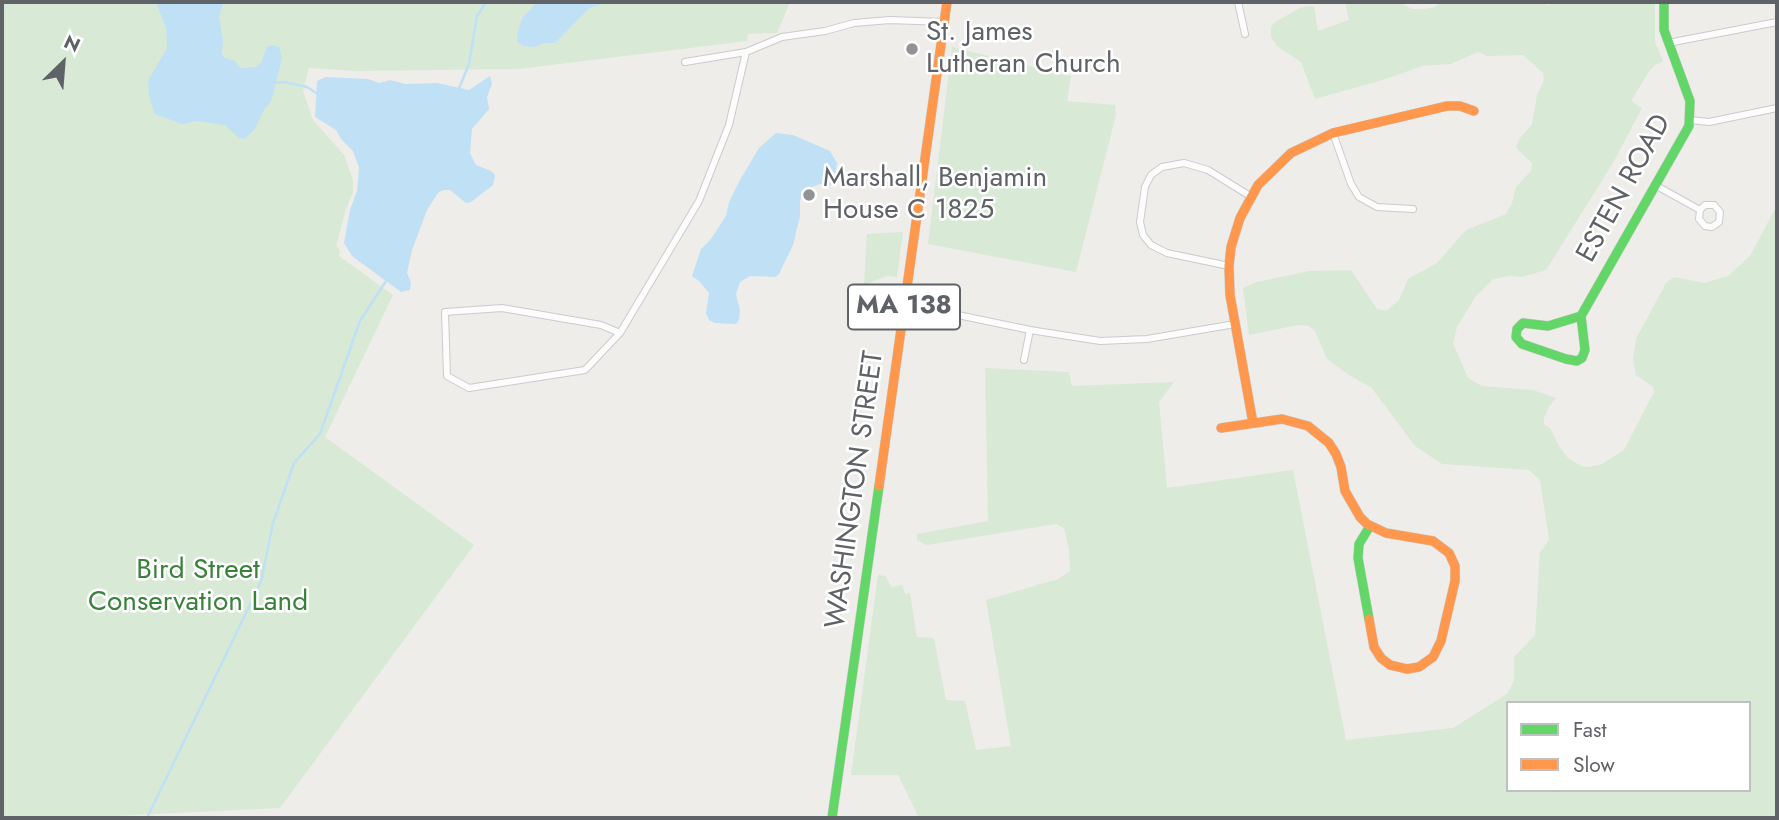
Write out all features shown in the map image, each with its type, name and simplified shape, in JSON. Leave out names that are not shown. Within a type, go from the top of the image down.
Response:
[{"type":"street","name":"WASHINGTON STREET","points":[[832,818],[947,2]]},
{"type":"street","points":[[1238,2],[1245,34]]},
{"type":"street","name":"ESTEN ROAD","points":[[1581,316],[1690,120],[1689,94],[1668,43],[1663,23],[1664,2]]},
{"type":"street","points":[[685,62],[746,52],[782,37],[825,31],[855,23],[890,20],[944,22]]},
{"type":"street","points":[[1668,43],[1777,22]]},
{"type":"street","points":[[620,333],[601,325],[502,308],[445,312],[447,376],[469,388],[585,370],[620,333],[699,201],[729,125],[746,52]]},
{"type":"street","points":[[1253,423],[1235,324],[1228,266],[1236,230],[1250,197],[1279,163],[1303,146],[1333,133],[1447,106],[1460,106],[1474,111]]},
{"type":"street","points":[[1690,120],[1709,122],[1777,108]]},
{"type":"street","points":[[1333,133],[1351,184],[1359,197],[1377,207],[1413,209]]},
{"type":"street","points":[[1228,266],[1167,253],[1150,245],[1143,235],[1140,222],[1145,187],[1151,176],[1162,167],[1184,163],[1208,170],[1250,197]]},
{"type":"street","points":[[1655,185],[1700,210]]},
{"type":"street","points":[[905,304],[1030,330],[1115,342],[1235,324]]},
{"type":"street","points":[[1581,316],[1585,351],[1577,361],[1525,345],[1516,337],[1517,329],[1524,323],[1548,326],[1581,316]]},
{"type":"street","points":[[1024,360],[1030,330]]},
{"type":"street","points":[[1222,428],[1282,419],[1295,421],[1319,433],[1336,454],[1348,501],[1360,517],[1370,526],[1395,536],[1433,541],[1445,548],[1455,565],[1455,581],[1439,647],[1429,662],[1419,667],[1407,669],[1390,665],[1374,647],[1358,558],[1359,544],[1370,526]]},
{"type":"green space","name":"Bird Street Conservation Land","points":[[2,2],[790,2],[777,33],[748,34],[747,41],[519,69],[356,71],[309,68],[303,91],[313,120],[344,155],[353,180],[353,192],[336,246],[340,250],[339,256],[393,295],[325,437],[474,545],[280,808],[71,818],[2,818]]},
{"type":"green space","points":[[1345,2],[1399,2],[1412,9],[1424,9],[1435,7],[1440,2],[1542,2],[1547,5],[1562,2],[1655,2],[1655,42],[1663,61],[1648,73],[1631,101],[1642,108],[1613,163],[1546,270],[1522,277],[1493,279],[1476,296],[1457,327],[1453,343],[1468,378],[1482,386],[1533,390],[1556,398],[1549,407],[1544,424],[1550,428],[1568,458],[1581,466],[1602,464],[1624,450],[1654,392],[1653,387],[1636,375],[1633,360],[1636,339],[1666,283],[1674,277],[1704,283],[1728,276],[1750,256],[1777,205],[1777,818],[919,818],[898,775],[851,775],[878,575],[886,576],[891,587],[902,585],[905,594],[910,593],[917,637],[934,638],[946,700],[965,701],[976,750],[1011,746],[986,600],[1058,579],[1070,571],[1064,528],[1056,524],[927,545],[917,540],[917,534],[988,521],[985,368],[1069,372],[1072,386],[1174,382],[1159,402],[1167,488],[1293,470],[1346,740],[1453,728],[1507,694],[1514,681],[1514,657],[1535,635],[1540,553],[1549,539],[1540,480],[1529,470],[1442,464],[1415,446],[1371,387],[1327,359],[1315,331],[1309,326],[1298,325],[1249,335],[1243,288],[1257,282],[1309,271],[1351,270],[1377,309],[1386,311],[1399,300],[1408,279],[1437,263],[1466,230],[1506,214],[1516,187],[1531,171],[1532,163],[1516,148],[1519,139],[1532,124],[1537,95],[1544,80],[1543,73],[1523,55],[1487,56],[1478,52],[1451,64],[1422,66],[1315,99],[1301,62],[1277,46],[1271,37],[1271,27],[1302,7],[1314,6],[1318,31],[1349,20]]},
{"type":"green space","points":[[952,47],[1071,76],[1067,101],[1115,105],[1116,115],[1076,272],[928,244]]},
{"type":"green space","points":[[903,232],[897,277],[887,276],[864,285],[867,234]]},
{"type":"water","points":[[156,2],[224,2],[219,16],[222,54],[235,61],[240,68],[256,67],[261,63],[267,47],[279,47],[282,58],[271,102],[254,130],[244,139],[239,138],[225,125],[197,121],[182,124],[155,114],[149,96],[148,81],[167,48],[166,28]]},
{"type":"water","points":[[537,2],[609,2],[589,8],[555,43],[523,46],[518,42],[517,36],[522,18]]},
{"type":"water","points":[[490,76],[492,84],[487,97],[489,109],[472,129],[470,153],[476,165],[495,175],[493,185],[466,203],[450,190],[438,193],[427,210],[412,250],[407,273],[411,282],[410,290],[401,292],[352,256],[344,243],[350,210],[357,191],[359,168],[353,151],[336,130],[315,117],[317,81],[326,77],[368,79],[379,83],[390,80],[405,84],[437,83],[469,90]]},
{"type":"water","points":[[776,133],[793,135],[830,151],[837,163],[835,176],[830,186],[820,184],[805,191],[800,200],[800,216],[793,245],[779,274],[775,277],[750,276],[740,282],[736,294],[739,320],[736,324],[715,323],[709,320],[706,313],[709,293],[692,276],[701,249],[726,216],[729,202],[740,180],[759,148]]},
{"type":"waterway","points":[[458,91],[469,64],[477,16],[486,2]]},
{"type":"waterway","points":[[271,83],[284,82],[307,87],[318,94]]},
{"type":"waterway","points":[[147,818],[261,582],[273,523],[294,463],[320,434],[360,321],[388,278]]},
{"type":"traffic: fast","points":[[1581,316],[1548,326],[1523,323],[1517,329],[1516,337],[1522,344],[1566,359],[1577,361],[1582,358],[1585,350],[1581,316],[1689,126],[1690,101],[1664,30],[1664,2]]},
{"type":"traffic: fast","points":[[832,818],[879,486]]},
{"type":"traffic: fast","points":[[1369,619],[1358,558],[1359,544],[1370,526]]},
{"type":"traffic: slow","points":[[879,486],[947,2]]},
{"type":"traffic: slow","points":[[1253,423],[1230,295],[1229,266],[1231,247],[1240,218],[1258,185],[1291,153],[1333,133],[1447,106],[1460,106],[1474,111]]},
{"type":"traffic: slow","points":[[1221,428],[1282,419],[1308,426],[1329,443],[1336,454],[1345,491],[1367,524],[1386,533],[1433,541],[1449,553],[1455,566],[1455,581],[1441,641],[1433,657],[1419,667],[1407,669],[1390,665],[1374,647],[1369,619]]},
{"type":"place","name":"St. James Lutheran Church","points":[[912,49]]},
{"type":"place","name":"Marshall, Benjamin House C 1825","points":[[809,195]]}]
